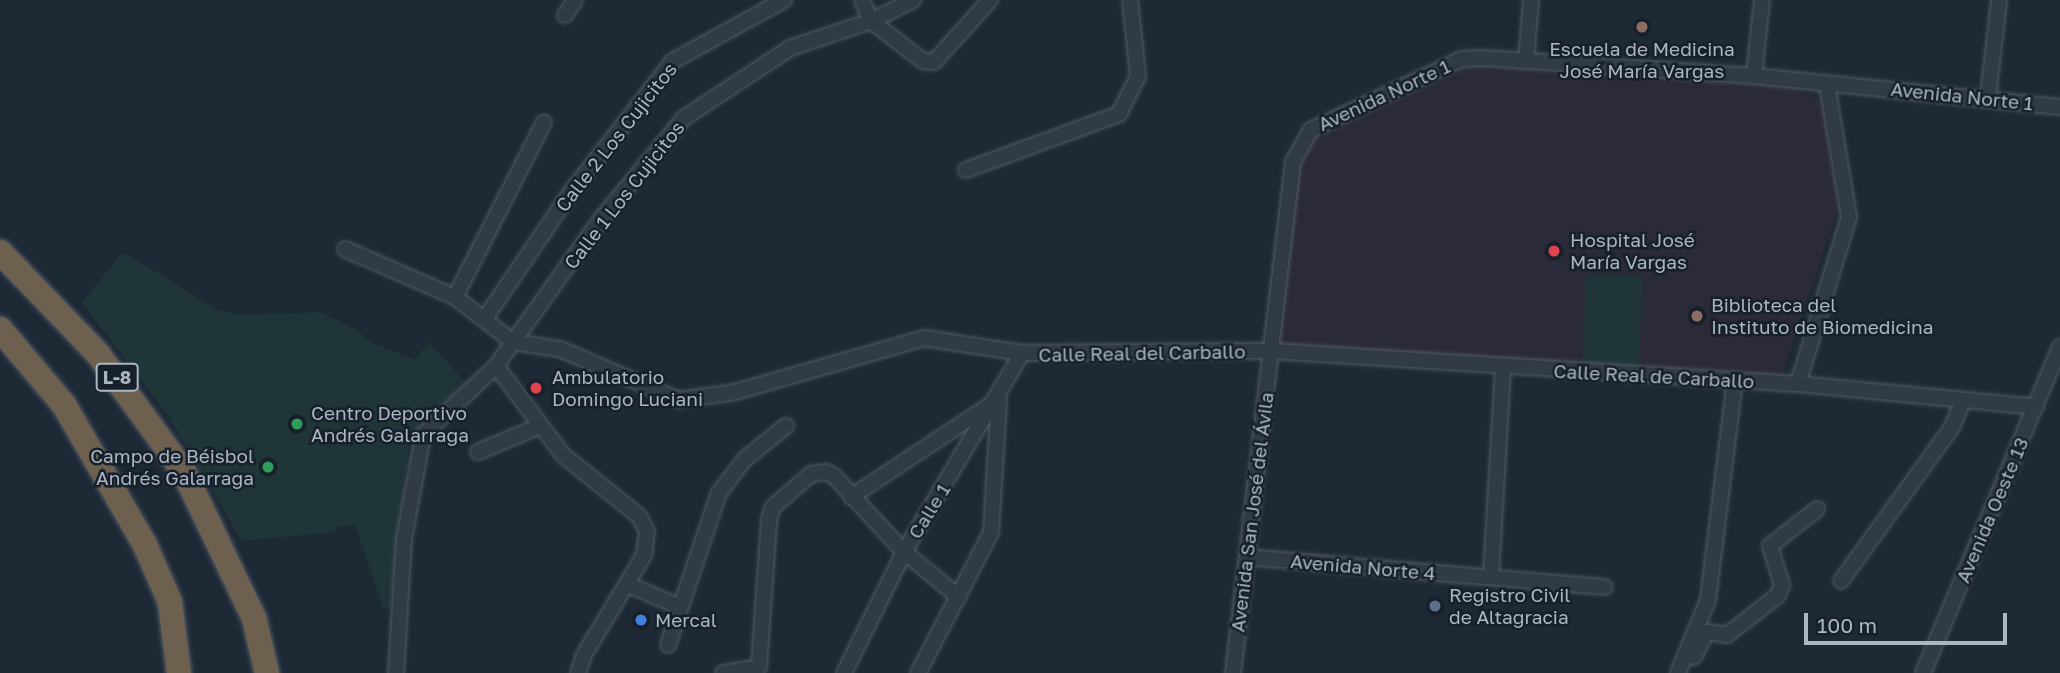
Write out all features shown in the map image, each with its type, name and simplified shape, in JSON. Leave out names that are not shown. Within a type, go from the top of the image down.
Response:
[{"type":"highway","name":"L-8","points":[[0,252],[99,354],[143,410],[210,521],[254,618],[267,673]]},
{"type":"highway","points":[[0,329],[64,404],[145,545],[170,602],[179,673]]},
{"type":"street","points":[[565,15],[575,0]]},
{"type":"street","name":"Calle 2 Los Cujicitos","points":[[486,317],[571,191],[674,61],[784,0]]},
{"type":"street","points":[[862,0],[871,21],[923,61],[934,62],[990,0]]},
{"type":"street","name":"Calle 1 Los Cujicitos","points":[[396,673],[404,539],[423,435],[496,366],[601,219],[684,118],[790,48],[871,21],[913,0]]},
{"type":"street","points":[[967,170],[1119,114],[1138,76],[1130,0]]},
{"type":"street","points":[[1525,61],[1531,0]]},
{"type":"street","points":[[1754,76],[1762,0]]},
{"type":"street","points":[[1988,97],[1998,0]]},
{"type":"street","name":"Avenida Norte 1","points":[[1272,351],[1293,162],[1311,130],[1462,59],[1754,76],[1988,97],[2060,107]]},
{"type":"street","points":[[1798,383],[1849,217],[1827,84]]},
{"type":"street","points":[[455,297],[544,122]]},
{"type":"street","points":[[345,249],[455,297],[486,317],[513,342]]},
{"type":"street","name":"Calle Real del Carballo","points":[[513,342],[560,349],[679,400],[691,401],[924,338],[1022,354],[1272,351]]},
{"type":"street","name":"Avenida Oeste 13","points":[[1923,673],[2060,347]]},
{"type":"street","name":"Calle Real de Carballo","points":[[1272,351],[1503,368],[1798,383],[1962,403],[2036,407]]},
{"type":"street","name":"Avenida San José del Ávila","points":[[1233,673],[1272,351]]},
{"type":"street","name":"Calle 1","points":[[844,673],[904,552],[999,399],[1022,354]]},
{"type":"street","points":[[496,366],[563,455],[639,516],[647,541],[627,584],[584,655],[578,673]]},
{"type":"street","points":[[1491,576],[1503,368]]},
{"type":"street","points":[[1679,673],[1708,600],[1735,380]]},
{"type":"street","points":[[851,497],[999,399]]},
{"type":"street","points":[[918,673],[992,533],[999,399]]},
{"type":"street","points":[[1841,581],[1952,427],[1962,403]]},
{"type":"street","points":[[668,646],[719,493],[745,459],[786,425]]},
{"type":"street","points":[[478,452],[540,426]]},
{"type":"street","points":[[723,673],[759,667],[773,507],[811,474],[826,472],[904,552],[959,597]]},
{"type":"street","points":[[1679,673],[1693,661],[1706,632],[1727,635],[1778,595],[1782,585],[1770,546],[1817,509]]},
{"type":"street","name":"Avenida Norte 4","points":[[1247,557],[1605,587]]},
{"type":"street","points":[[627,584],[680,607]]},
{"type":"shaded area","name":"Hospital José María Vargas","points":[[1472,66],[1792,87],[1822,101],[1838,209],[1781,378],[1280,346],[1283,181],[1301,145]]},
{"type":"green space","name":"Centro Deportivo Andrés Galarraga","points":[[123,252],[218,310],[238,315],[320,312],[354,328],[372,343],[415,360],[429,342],[466,383],[410,435],[390,608],[383,607],[355,524],[336,527],[336,532],[242,541],[167,414],[82,303]]},
{"type":"green space","points":[[1586,274],[1642,276],[1639,367],[1583,365]]},
{"type":"place","name":"Escuela de Medicina José María Vargas","points":[[1642,27]]},
{"type":"place","name":"Hospital José María Vargas","points":[[1554,251]]},
{"type":"place","name":"Biblioteca del Instituto de Biomedicina","points":[[1697,316]]},
{"type":"place","name":"Ambulatorio Domingo Luciani","points":[[536,388]]},
{"type":"place","name":"Centro Deportivo Andrés Galarraga","points":[[297,424]]},
{"type":"place","name":"Campo de Béisbol Andrés Galarraga","points":[[268,467]]},
{"type":"place","name":"Registro Civil de Altagracia","points":[[1435,606]]},
{"type":"place","name":"Mercal","points":[[641,620]]}]
